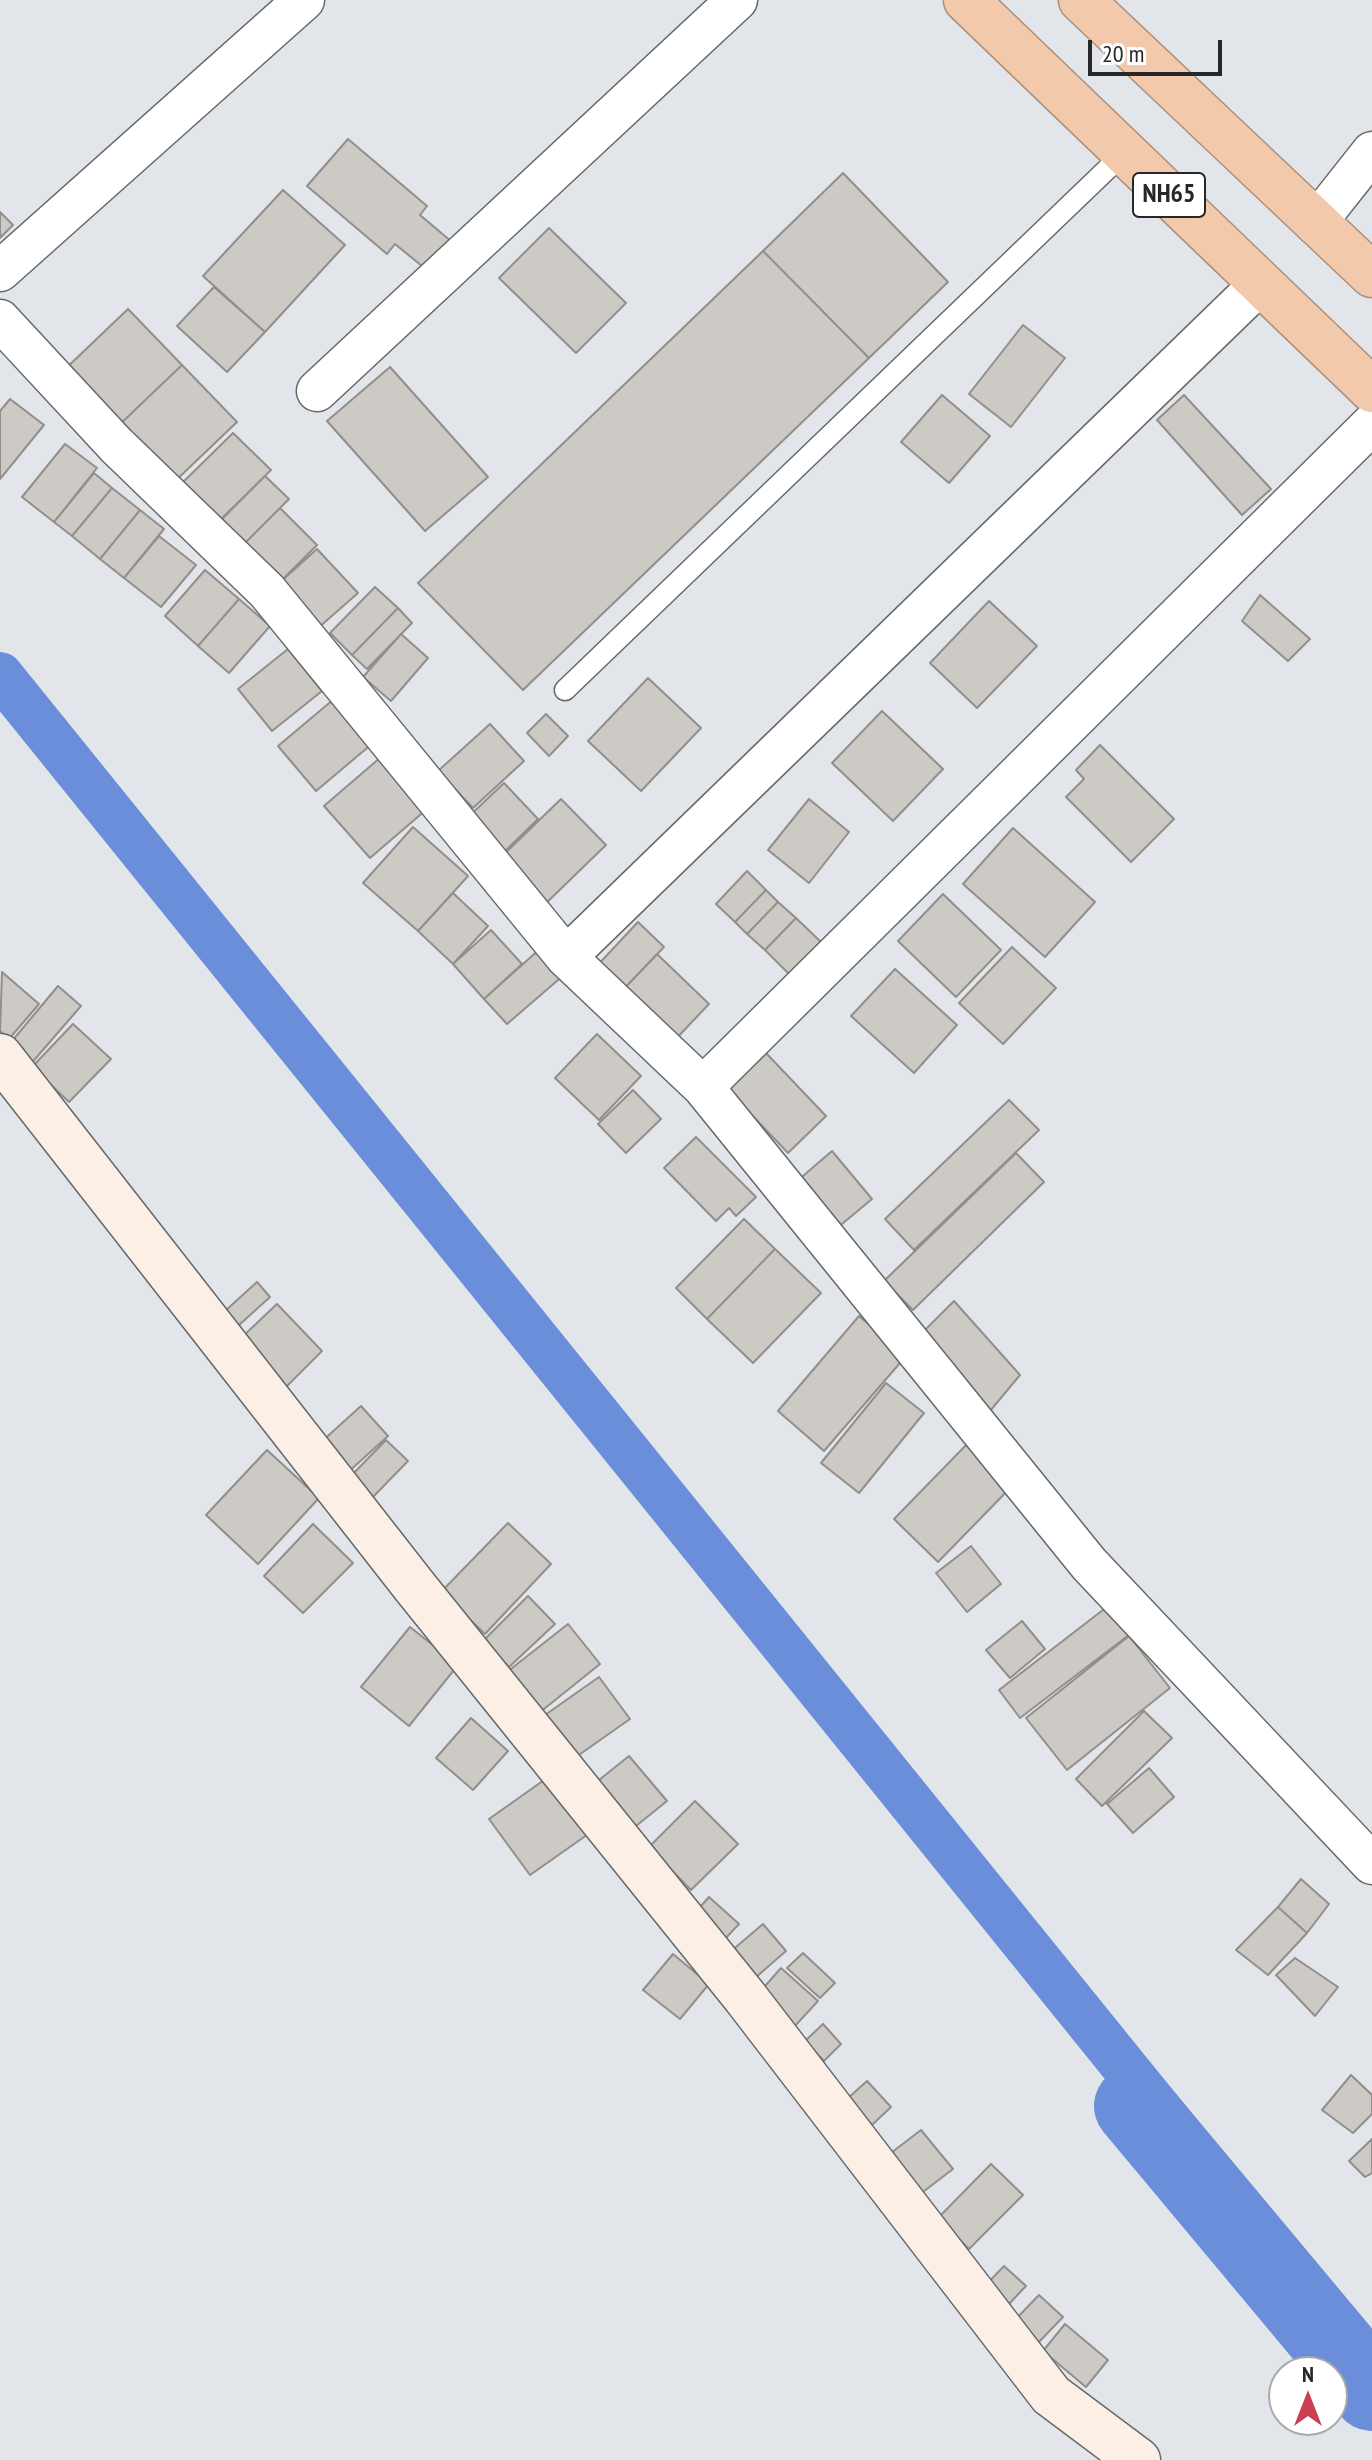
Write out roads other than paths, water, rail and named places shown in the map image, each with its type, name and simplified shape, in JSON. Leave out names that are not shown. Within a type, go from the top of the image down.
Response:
[{"type":"highway","name":"NH65","points":[[966,0],[1372,390]]},
{"type":"highway","name":"NH65","points":[[1081,0],[1372,275]]},
{"type":"street","points":[[0,271],[304,0]]},
{"type":"street","points":[[317,391],[737,0]]},
{"type":"street","points":[[1315,224],[1372,152]]},
{"type":"street","points":[[566,957],[1260,284]]},
{"type":"street","points":[[0,320],[116,445],[267,591],[566,957],[703,1087],[1089,1564],[1372,1864]]},
{"type":"street","points":[[703,1087],[1372,424]]},
{"type":"street","points":[[0,1056],[415,1587],[745,1997],[1051,2395],[1138,2460]]},
{"type":"lane","points":[[565,690],[1124,153]]},
{"type":"waterway","points":[[0,675],[1372,2373]]},
{"type":"waterway","points":[[1134,2106],[1372,2391]]}]
